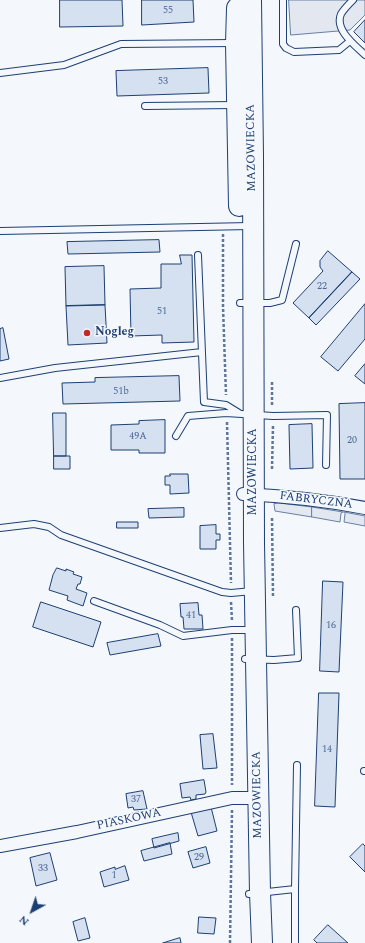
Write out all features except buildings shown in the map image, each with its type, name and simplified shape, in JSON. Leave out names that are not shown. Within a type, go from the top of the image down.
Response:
[{"type":"main road","name":"MAZOWIECKA","points":[[237,0],[244,43],[245,105],[239,226],[247,303],[237,412],[248,495],[243,591],[244,630],[251,659],[245,797],[254,894],[262,943]]},
{"type":"main road","name":"MAZOWIECKA","points":[[244,43],[251,0]]},
{"type":"main road","name":"MAZOWIECKA","points":[[251,943],[254,894]]},
{"type":"street","name":"FABRYCZNA","points":[[248,495],[332,502],[365,508]]},
{"type":"street","name":"PIASKOWA","points":[[0,846],[77,832],[245,797]]},
{"type":"lane","points":[[283,0],[283,44],[286,48],[294,52],[339,50],[350,41]]},
{"type":"lane","points":[[354,0],[342,12],[340,18],[342,29],[350,41],[365,55]]},
{"type":"lane","points":[[0,74],[64,65],[121,44],[244,43]]},
{"type":"lane","points":[[145,106],[222,104],[245,105]]},
{"type":"lane","points":[[0,231],[239,226]]},
{"type":"lane","points":[[247,303],[270,303],[282,300],[296,244]]},
{"type":"lane","points":[[198,255],[204,402],[237,412]]},
{"type":"lane","points":[[0,378],[55,368],[202,352]]},
{"type":"lane","points":[[176,436],[188,416],[237,412],[326,415],[326,465]]},
{"type":"lane","points":[[0,528],[34,524],[49,527],[61,536],[222,592],[243,591]]},
{"type":"lane","points":[[94,601],[183,636],[244,630]]},
{"type":"lane","points":[[251,659],[274,660],[298,658],[296,610]]},
{"type":"lane","points":[[296,943],[295,889],[297,765]]},
{"type":"lane","points":[[254,894],[295,889]]},
{"type":"path","points":[[230,943],[245,797],[244,630],[237,412],[223,306],[239,226]]},
{"type":"shaded area","points":[[289,0],[365,0],[365,15],[350,30],[291,35]]},
{"type":"shaded area","points":[[279,503],[312,507],[312,517],[275,511],[274,504]]},
{"type":"shaded area","points":[[312,507],[343,512],[341,513],[340,522],[312,517]]},
{"type":"shaded area","points":[[344,512],[365,516],[365,526],[344,522]]},
{"type":"place","name":"Nogleg","points":[[87,333]]}]
